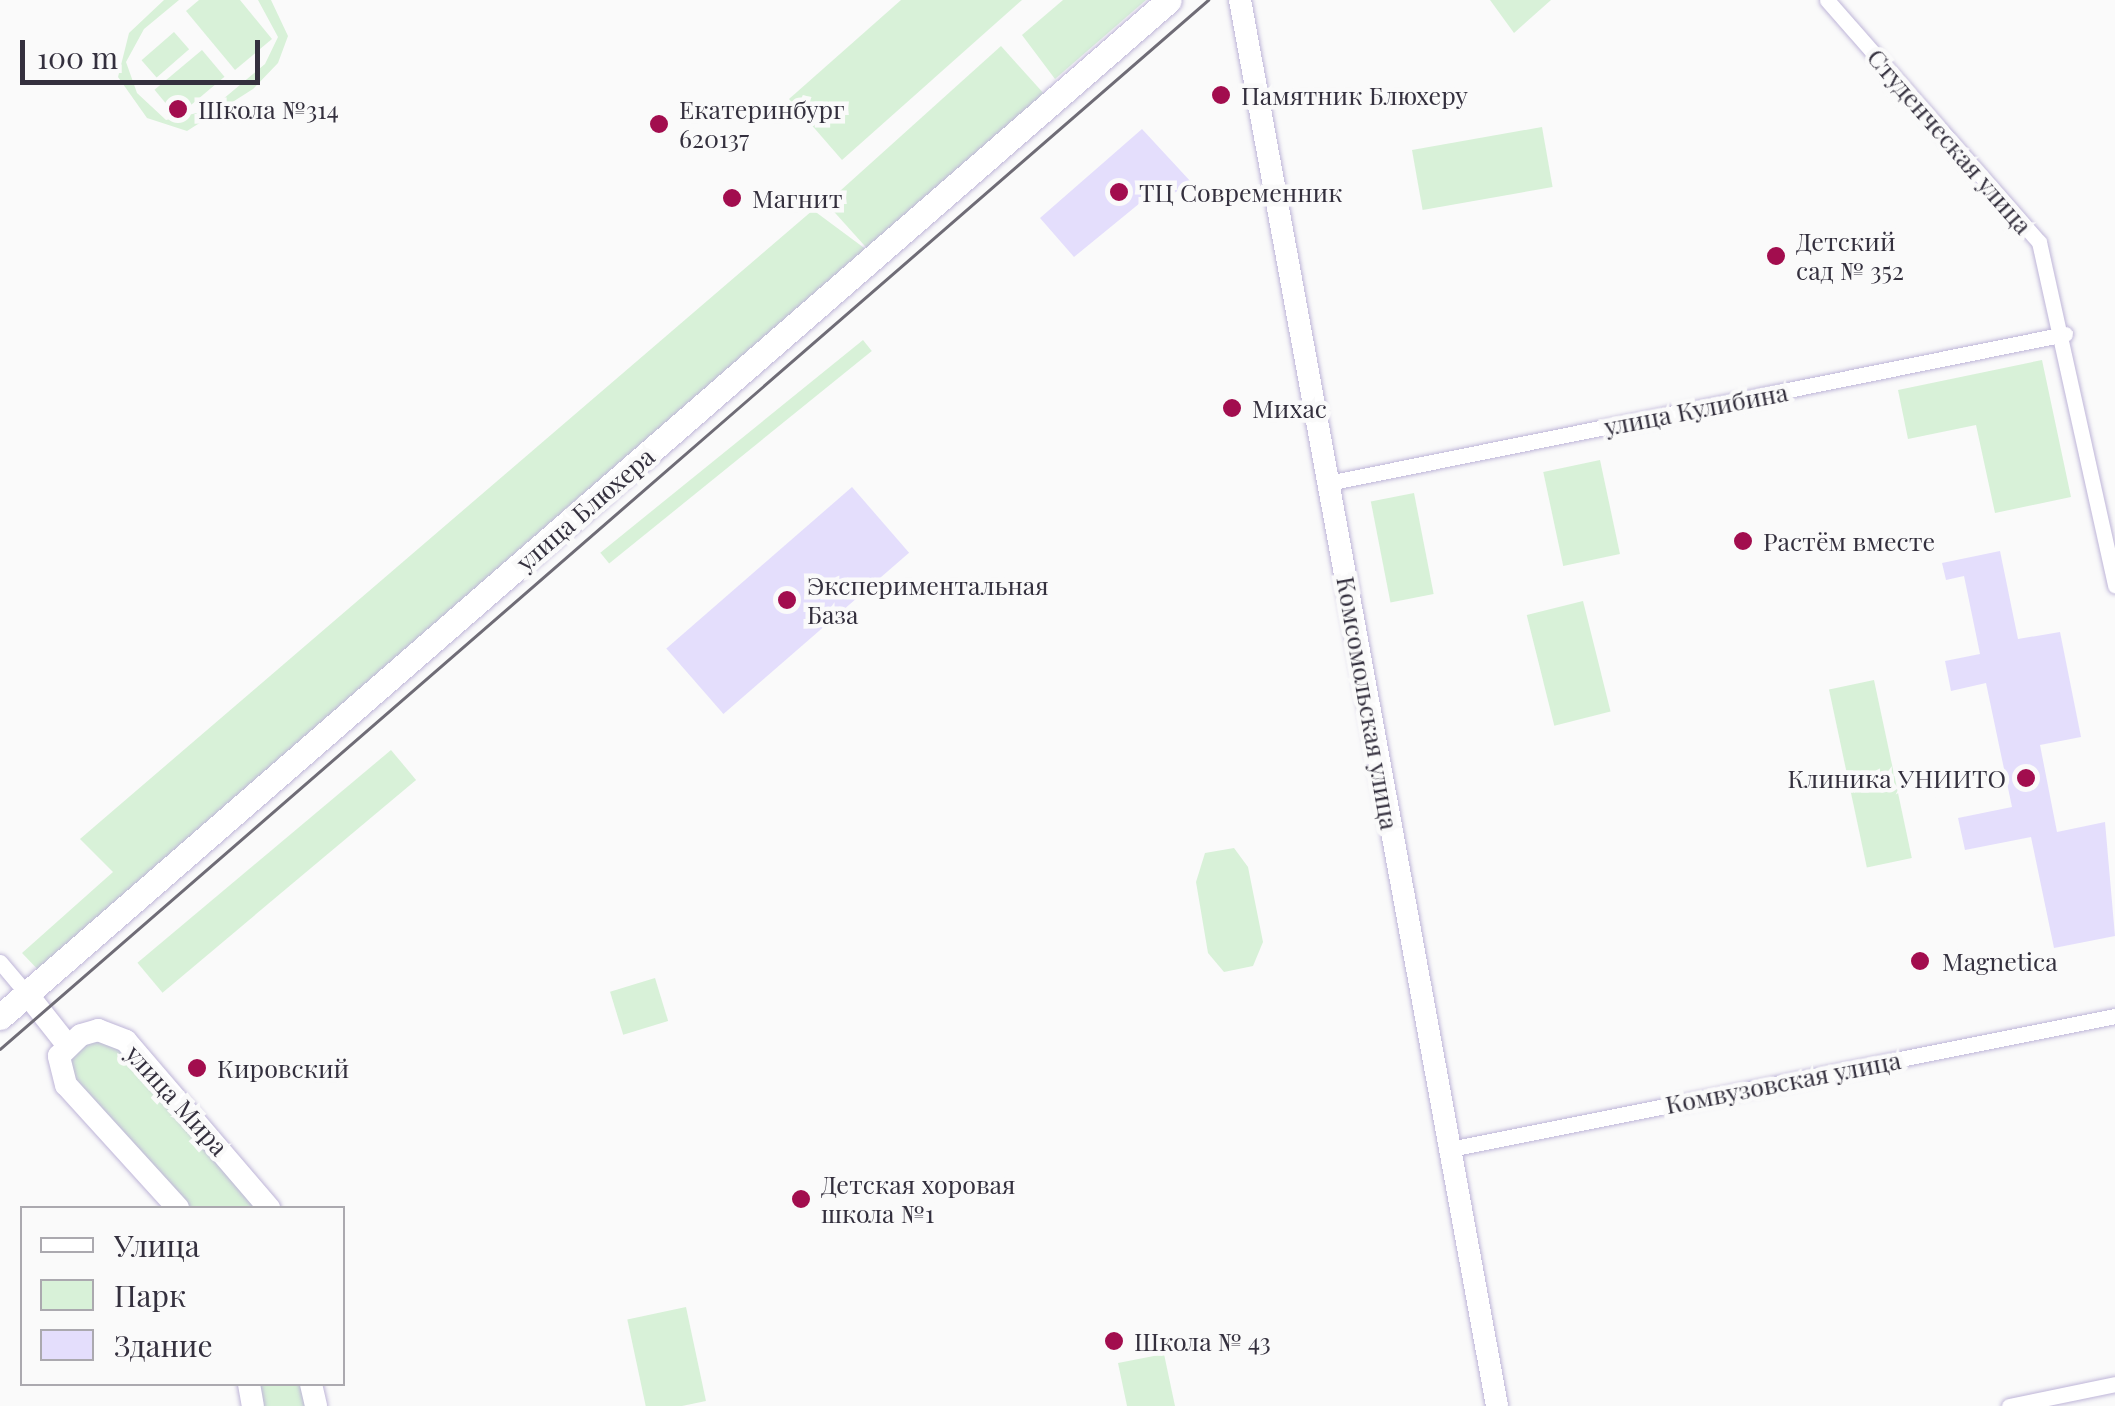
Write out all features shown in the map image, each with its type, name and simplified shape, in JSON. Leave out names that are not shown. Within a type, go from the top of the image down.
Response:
[{"type":"main road","name":"улица Блюхера","points":[[0,1017],[1169,0]]},
{"type":"main road","name":"Комсомольская улица","points":[[1240,0],[1498,1406]]},
{"type":"main road","points":[[27,994],[68,1046],[59,1056],[66,1085],[176,1206]]},
{"type":"main road","name":"улица Мира","points":[[68,1046],[98,1030],[126,1041],[268,1206]]},
{"type":"street","name":"Студенческая улица","points":[[1828,0],[2026,223],[2049,264],[2115,586]]},
{"type":"street","name":"улица Кулибина","points":[[1328,483],[2065,334]]},
{"type":"street","points":[[0,962],[27,994]]},
{"type":"street","name":"Комвузовская улица","points":[[1450,1150],[2115,1016]]},
{"type":"street","points":[[2008,1406],[2115,1384]]},
{"type":"green space","points":[[164,0],[179,0],[144,29],[126,62],[137,93],[166,120],[210,110],[265,64],[278,37],[258,0],[271,0],[288,36],[278,63],[253,89],[187,131],[147,118],[118,77],[129,33]]},
{"type":"green space","points":[[199,0],[240,0],[272,39],[235,70],[186,11]]},
{"type":"green space","points":[[901,0],[1022,0],[842,160],[789,99]]},
{"type":"green space","points":[[1063,0],[1146,0],[1055,79],[1022,35]]},
{"type":"green space","points":[[1490,0],[1551,0],[1514,33]]},
{"type":"green space","points":[[174,32],[189,49],[157,78],[142,60]]},
{"type":"green space","points":[[1001,46],[1053,103],[878,260],[826,203]]},
{"type":"green space","points":[[202,50],[224,77],[177,117],[155,90]]},
{"type":"green space","points":[[1542,127],[1553,187],[1423,210],[1412,150]]},
{"type":"green space","points":[[813,210],[875,256],[45,977],[22,953],[113,872],[80,839]]},
{"type":"green space","points":[[863,340],[872,351],[609,564],[600,553]]},
{"type":"green space","points":[[2042,360],[2071,497],[1995,513],[1976,425],[1908,439],[1898,390]]},
{"type":"green space","points":[[1600,460],[1620,554],[1563,566],[1543,472]]},
{"type":"green space","points":[[1414,493],[1434,594],[1390,603],[1371,501]]},
{"type":"green space","points":[[1583,601],[1611,712],[1554,726],[1527,615]]},
{"type":"green space","points":[[1874,680],[1912,858],[1867,868],[1829,690]]},
{"type":"green space","points":[[391,750],[416,780],[163,993],[137,963]]},
{"type":"green space","points":[[1234,848],[1248,867],[1263,942],[1253,966],[1224,972],[1208,953],[1196,882],[1205,853]]},
{"type":"green space","points":[[655,978],[668,1021],[623,1035],[610,992]]},
{"type":"green space","points":[[111,1033],[267,1206],[176,1206],[66,1085],[68,1046]]},
{"type":"green space","points":[[686,1307],[706,1401],[682,1406],[646,1406],[627,1319]]},
{"type":"green space","points":[[1164,1354],[1175,1406],[1127,1406],[1118,1363]]},
{"type":"green space","points":[[249,1386],[311,1386],[311,1406],[249,1406]]},
{"type":"building","name":"ТЦ Современник","points":[[1142,129],[1192,183],[1158,202],[1151,194],[1074,257],[1040,218]]},
{"type":"building","name":"Экспериментальная База","points":[[852,487],[909,553],[723,714],[666,648]]},
{"type":"building","name":"Клиника УНИИТО","points":[[2000,551],[2018,639],[2060,632],[2081,737],[2040,745],[2057,832],[2105,822],[2115,936],[2054,948],[2031,837],[1965,850],[1958,818],[2012,807],[1986,683],[1951,691],[1945,661],[1980,654],[1964,576],[1946,580],[1942,563]]},
{"type":"tram line","points":[[0,1049],[1208,0]]},
{"type":"place","name":"Памятник Блюхеру","points":[[1221,95]]},
{"type":"place","name":"Школа №314","points":[[178,109]]},
{"type":"place","name":"Екатеринбург 620137","points":[[659,124]]},
{"type":"place","name":"ТЦ Современник","points":[[1119,192]]},
{"type":"place","name":"Магнит","points":[[732,198]]},
{"type":"place","name":"Детский сад № 352","points":[[1776,256]]},
{"type":"place","name":"Михас","points":[[1232,408]]},
{"type":"place","name":"Растём вместе","points":[[1743,541]]},
{"type":"place","name":"Экспериментальная База","points":[[787,600]]},
{"type":"place","name":"Клиника УНИИТО","points":[[2026,778]]},
{"type":"place","name":"Magnetica","points":[[1920,961]]},
{"type":"place","name":"Кировский","points":[[197,1068]]},
{"type":"place","name":"Детская хоровая школа №1","points":[[801,1199]]},
{"type":"place","name":"Школа № 43","points":[[1114,1341]]}]
